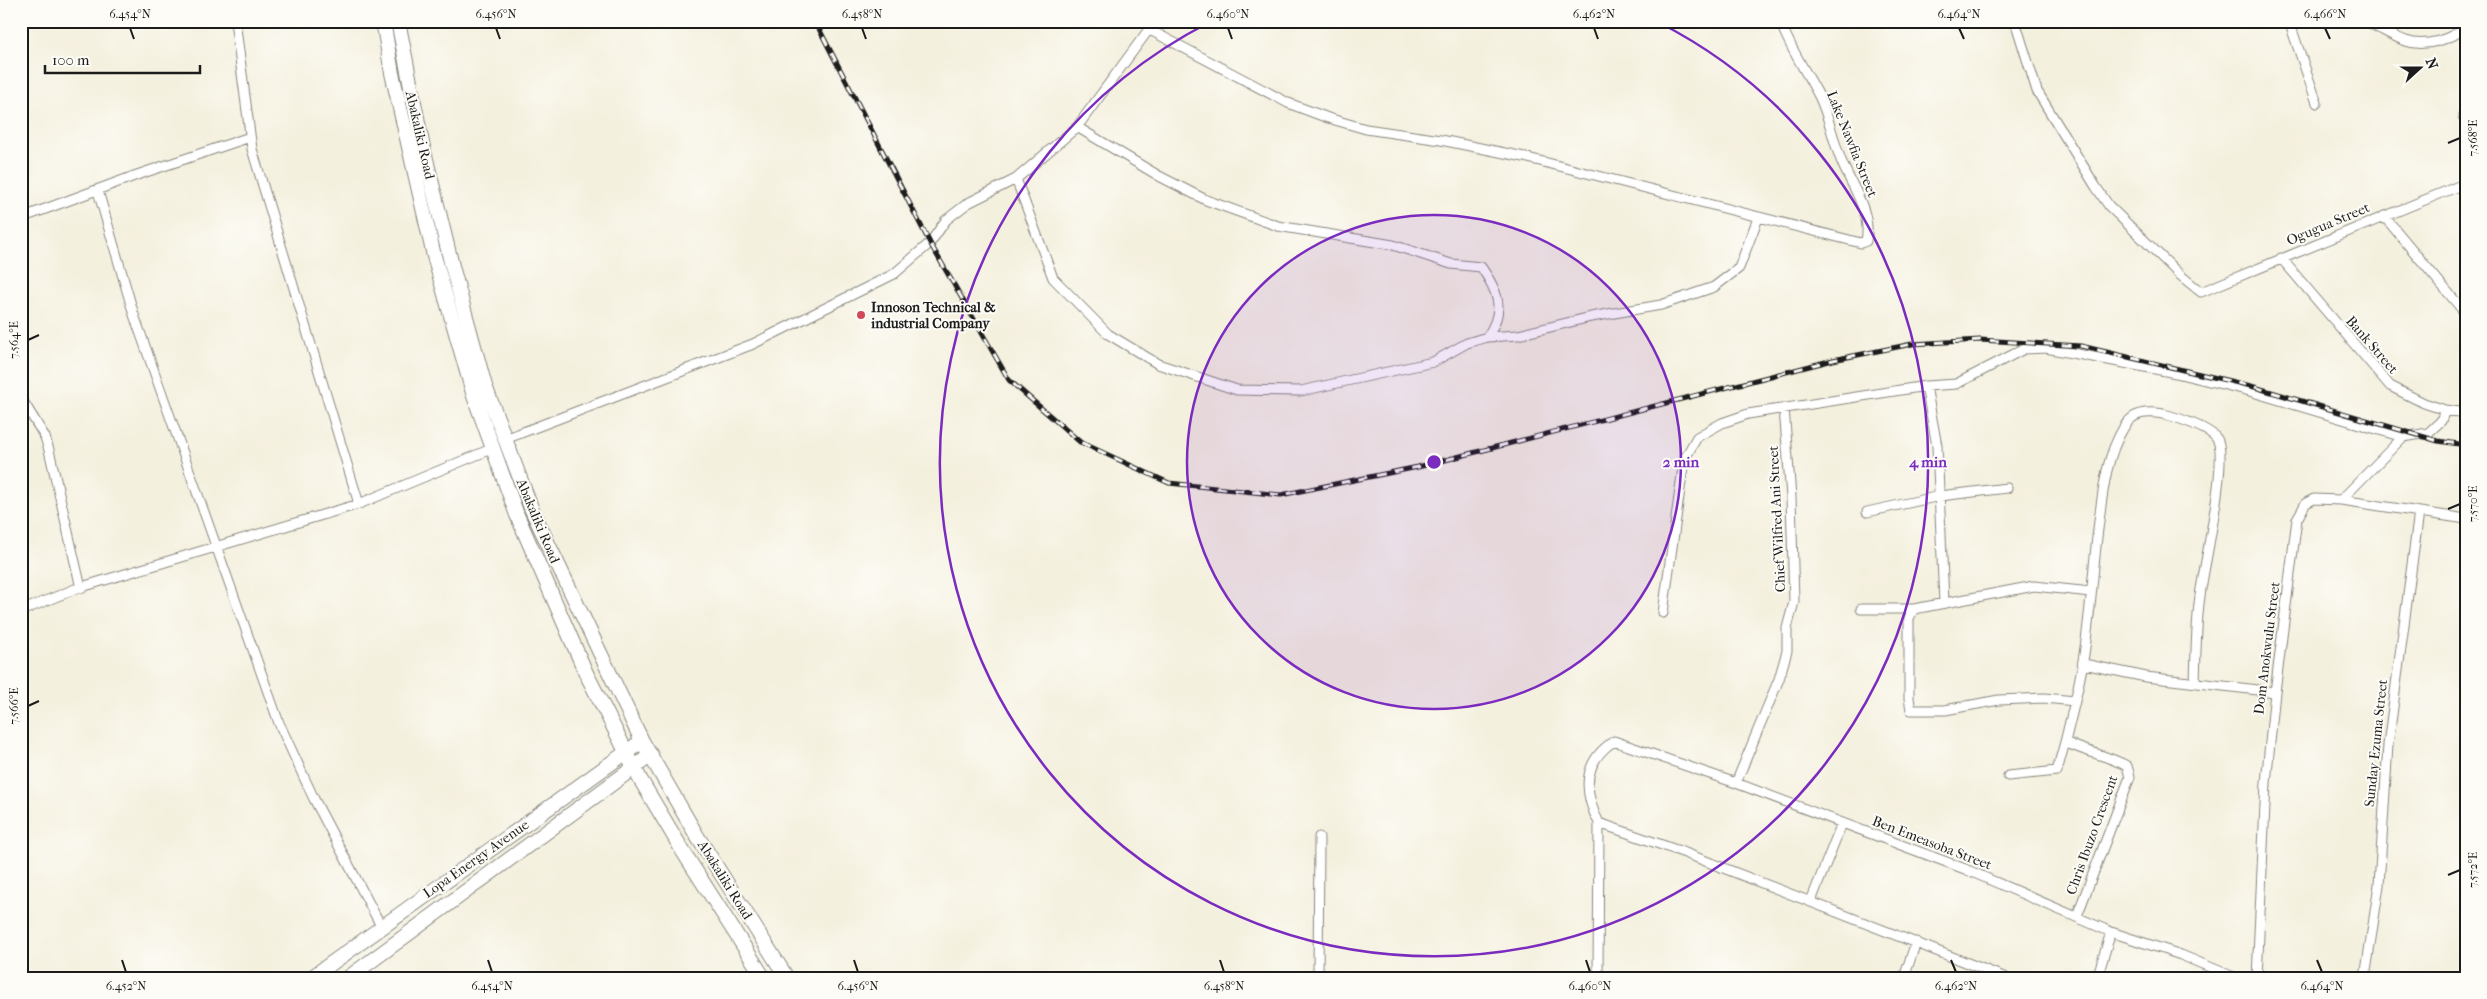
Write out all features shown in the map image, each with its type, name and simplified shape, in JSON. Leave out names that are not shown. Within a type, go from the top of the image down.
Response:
[{"type":"main road","name":"Abakaliki Road","points":[[383,21],[392,73],[429,239],[491,449],[517,515],[573,645],[634,767],[684,853],[764,978]]},
{"type":"main road","name":"Abakaliki Road","points":[[398,21],[422,143],[452,266],[485,386],[547,544],[642,741],[697,836],[786,978]]},
{"type":"main road","name":"Lopa Energy Avenue","points":[[311,978],[381,926],[642,741]]},
{"type":"main road","name":"Lopa Energy Avenue","points":[[348,978],[563,822],[651,755]]},
{"type":"street","points":[[235,21],[250,137],[359,504]]},
{"type":"street","points":[[505,439],[754,344],[894,274],[930,243],[946,220],[953,214],[968,203],[1016,180],[1077,127],[1155,21]]},
{"type":"street","name":"Lake Nawfia Street","points":[[1758,218],[1852,242],[1861,243],[1866,241],[1867,237],[1865,216],[1859,198],[1843,164],[1833,130],[1819,95],[1786,39],[1780,21]]},
{"type":"street","name":"Ogugua Street","points":[[2016,21],[2038,91],[2096,187],[2109,206],[2180,275],[2201,292],[2466,183]]},
{"type":"street","points":[[2289,21],[2317,103]]},
{"type":"street","points":[[2370,24],[2408,42],[2419,43],[2432,42],[2457,35],[2466,26]]},
{"type":"street","points":[[1016,180],[1053,278],[1108,334],[1158,364],[1174,371],[1237,390],[1301,391],[1433,362],[1467,343],[1487,337],[1518,335],[1591,317],[1660,305],[1714,287],[1739,268],[1758,218],[1524,157],[1441,140],[1366,129],[1328,118],[1288,103],[1150,30]]},
{"type":"street","points":[[1077,127],[1159,176],[1206,200],[1278,226],[1393,245],[1451,264],[1482,266],[1492,282],[1499,311],[1495,326],[1487,337]]},
{"type":"street","points":[[21,218],[137,175],[250,137]]},
{"type":"street","points":[[98,191],[134,316],[218,546],[279,722],[314,798],[381,926]]},
{"type":"street","points":[[2384,216],[2466,314]]},
{"type":"street","name":"Bank Street","points":[[2281,258],[2390,386],[2424,404],[2445,410],[2459,412],[2466,410]]},
{"type":"street","points":[[1663,613],[1684,460],[1697,437],[1731,420],[1784,408],[1926,386],[1956,384],[2024,349],[2046,348],[2176,373],[2246,390],[2403,437],[2428,433],[2441,422],[2445,410]]},
{"type":"street","points":[[1926,386],[1937,446],[1944,602]]},
{"type":"street","points":[[21,398],[44,437],[49,450],[81,588]]},
{"type":"street","name":"Chief Wilfred Ani Street","points":[[1736,783],[1779,678],[1788,651],[1787,628],[1794,602],[1791,497],[1784,408]]},
{"type":"street","points":[[2008,776],[2057,771],[2084,664],[2105,474],[2124,427],[2135,416],[2147,411],[2171,416],[2207,431],[2217,439],[2220,450],[2220,478],[2200,596],[2195,683]]},
{"type":"street","points":[[2341,500],[2403,437]]},
{"type":"street","points":[[21,611],[81,588],[359,504],[491,449]]},
{"type":"street","points":[[1867,512],[1940,496],[2007,488]]},
{"type":"street","name":"Dom Anokwulu Street","points":[[2257,978],[2266,783],[2275,692],[2297,519],[2306,503],[2314,499],[2341,500]]},
{"type":"street","points":[[2341,500],[2466,519]]},
{"type":"street","name":"Sunday Ezuma Street","points":[[2365,978],[2378,885],[2388,745],[2419,512]]},
{"type":"street","points":[[1861,609],[1914,608],[2034,586],[2091,592]]},
{"type":"street","points":[[1914,608],[1909,618],[1909,698],[1911,710],[1945,710],[1999,700],[2044,698],[2075,701]]},
{"type":"street","points":[[2084,664],[2146,677],[2275,692]]},
{"type":"street","name":"Ben Emeasoba Street","points":[[1599,823],[1590,806],[1589,778],[1592,761],[1600,750],[1614,742],[1736,783],[1964,869],[2111,932],[2181,954],[2236,978]]},
{"type":"street","name":"Chris Ibuzo Crescent","points":[[2065,742],[2077,748],[2107,756],[2127,766],[2130,777],[2077,916]]},
{"type":"street","points":[[1598,978],[1599,823],[1811,902],[2006,978]]},
{"type":"street","points":[[1811,902],[1842,823]]},
{"type":"street","points":[[1318,978],[1319,837]]},
{"type":"street","points":[[2097,978],[2111,932]]},
{"type":"street","points":[[1904,978],[1916,942]]},
{"type":"railway","points":[[815,21],[930,243],[1009,380],[1080,442],[1169,483],[1281,495],[1418,467],[1833,360],[1912,344],[1980,340],[2081,346],[2251,386],[2438,441],[2466,445]]},
{"type":"place","name":"Innoson Technical & industrial Company","points":[[861,315]]}]
